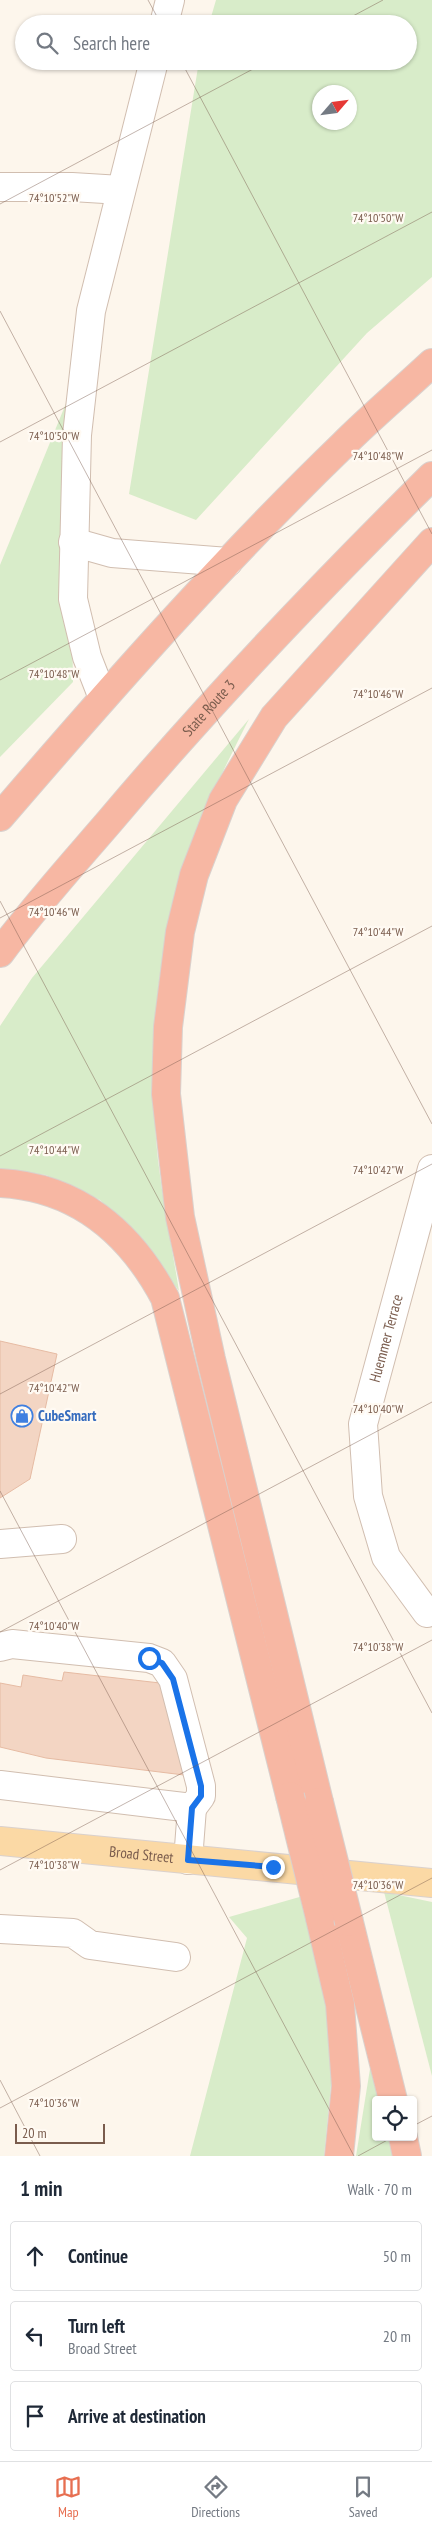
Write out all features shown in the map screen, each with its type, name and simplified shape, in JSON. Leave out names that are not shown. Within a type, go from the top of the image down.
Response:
[{"type":"highway","points":[[0,817],[103,698],[228,562],[344,443],[432,364]]},
{"type":"highway","name":"State Route 3","points":[[0,953],[26,918],[166,754],[330,578],[432,476]]},
{"type":"highway","points":[[393,2096],[211,1358],[180,1217],[167,1118],[166,1094],[168,1027],[180,932],[194,875],[223,800],[274,717],[432,542]]},
{"type":"highway","points":[[0,1183],[42,1188],[65,1196],[106,1220],[139,1256],[154,1276],[165,1298],[290,1796],[340,2004],[346,2086],[338,2156]]},
{"type":"highway","points":[[404,2141],[408,2156]]},
{"type":"main road","name":"Broad Street","points":[[0,1841],[432,1883]]},
{"type":"street","points":[[166,15],[170,0]]},
{"type":"street","points":[[103,698],[87,657],[73,599],[76,435],[91,311],[152,70]]},
{"type":"street","points":[[0,187],[72,186],[121,190]]},
{"type":"street","points":[[73,542],[112,553],[228,562]]},
{"type":"street","name":"Huemmer Terrace","points":[[427,1613],[386,1557],[368,1496],[362,1424],[432,1169]]},
{"type":"street","points":[[0,1544],[62,1539]]},
{"type":"street","points":[[0,1647],[12,1644],[149,1658],[162,1663],[173,1679],[201,1786],[201,1796],[192,1808],[188,1860]]},
{"type":"street","points":[[0,1785],[192,1808]]},
{"type":"street","points":[[0,1929],[73,1933],[90,1945],[176,1957]]},
{"type":"green space","points":[[216,0],[432,0],[432,277],[367,333],[196,520],[129,494],[198,70],[417,70],[417,15],[212,15]]},
{"type":"green space","points":[[69,396],[73,682],[0,757],[0,565]]},
{"type":"green space","points":[[249,719],[206,809],[180,876],[170,915],[157,997],[154,1039],[155,1121],[160,1176],[179,1291],[139,1237],[100,1200],[46,1175],[0,1169],[0,1026],[32,978]]},
{"type":"green space","points":[[384,1892],[432,1902],[432,2076]]},
{"type":"green space","points":[[303,1896],[324,1973],[333,2065],[324,2156],[190,2156],[247,1938],[229,1917]]},
{"type":"green space","points":[[374,2044],[384,2096],[372,2096],[372,2141],[394,2141],[397,2156],[356,2156]]},
{"type":"building","name":"CubeSmart","points":[[0,1341],[57,1354],[30,1479],[0,1498]]},
{"type":"building","points":[[64,1672],[160,1683],[184,1775],[46,1758],[0,1747],[0,1683],[21,1687],[23,1675],[62,1681]]},
{"type":"place","name":"CubeSmart","points":[[22,1416]]},
{"type":"route","points":[[149,1658],[162,1663],[173,1679],[201,1786],[201,1796],[192,1808],[188,1860],[273,1867]]}]
